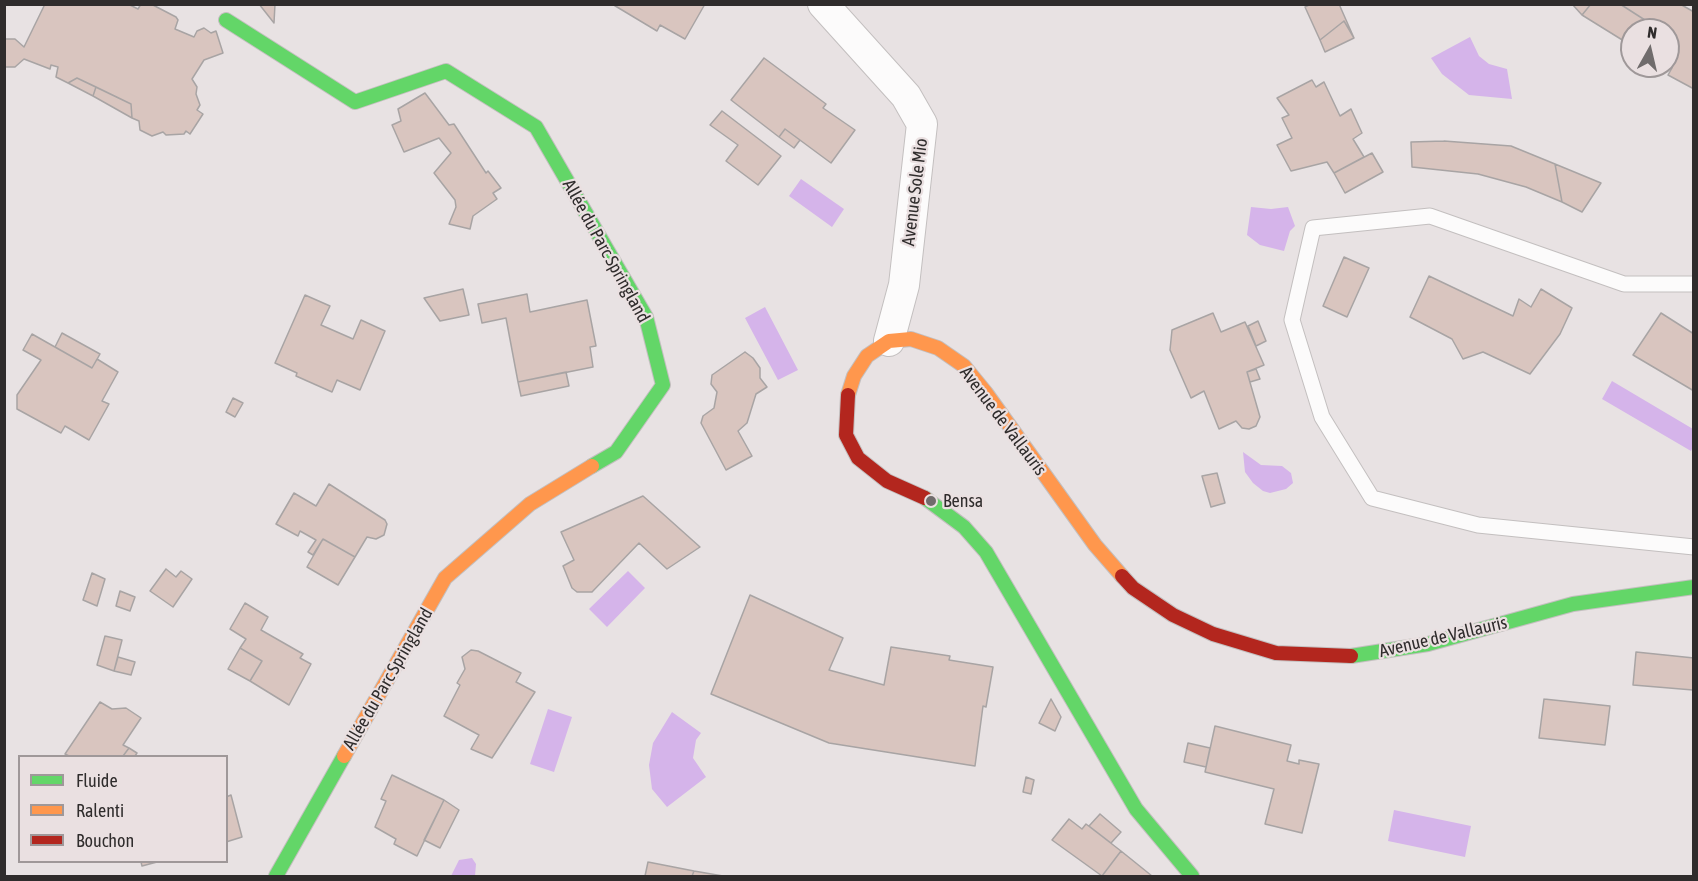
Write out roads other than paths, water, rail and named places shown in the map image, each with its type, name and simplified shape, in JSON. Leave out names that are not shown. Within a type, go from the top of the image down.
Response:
[{"type":"main road","name":"Allée du Parc Springland","points":[[226,20],[355,102],[446,71],[536,127],[646,318],[663,385],[616,452],[530,504],[445,578],[276,876]]},
{"type":"main road","name":"Avenue de Vallauris","points":[[889,341],[911,339],[938,348],[964,366],[1095,544],[1133,588],[1173,615],[1213,634],[1276,653],[1346,657],[1428,644],[1573,604],[1694,587]]},
{"type":"main road","points":[[889,341],[867,356],[854,376],[846,401],[846,435],[858,458],[887,481],[931,501],[964,528],[986,552],[1136,809],[1192,876]]},
{"type":"street","name":"Avenue Sole Mio","points":[[823,4],[906,96],[922,124],[904,285],[889,341]]},
{"type":"lane","points":[[1694,284],[1624,284],[1430,216],[1313,228],[1292,320],[1322,417],[1372,498],[1478,525],[1694,547]]},
{"type":"place","name":"Bensa","points":[[931,501]]}]
